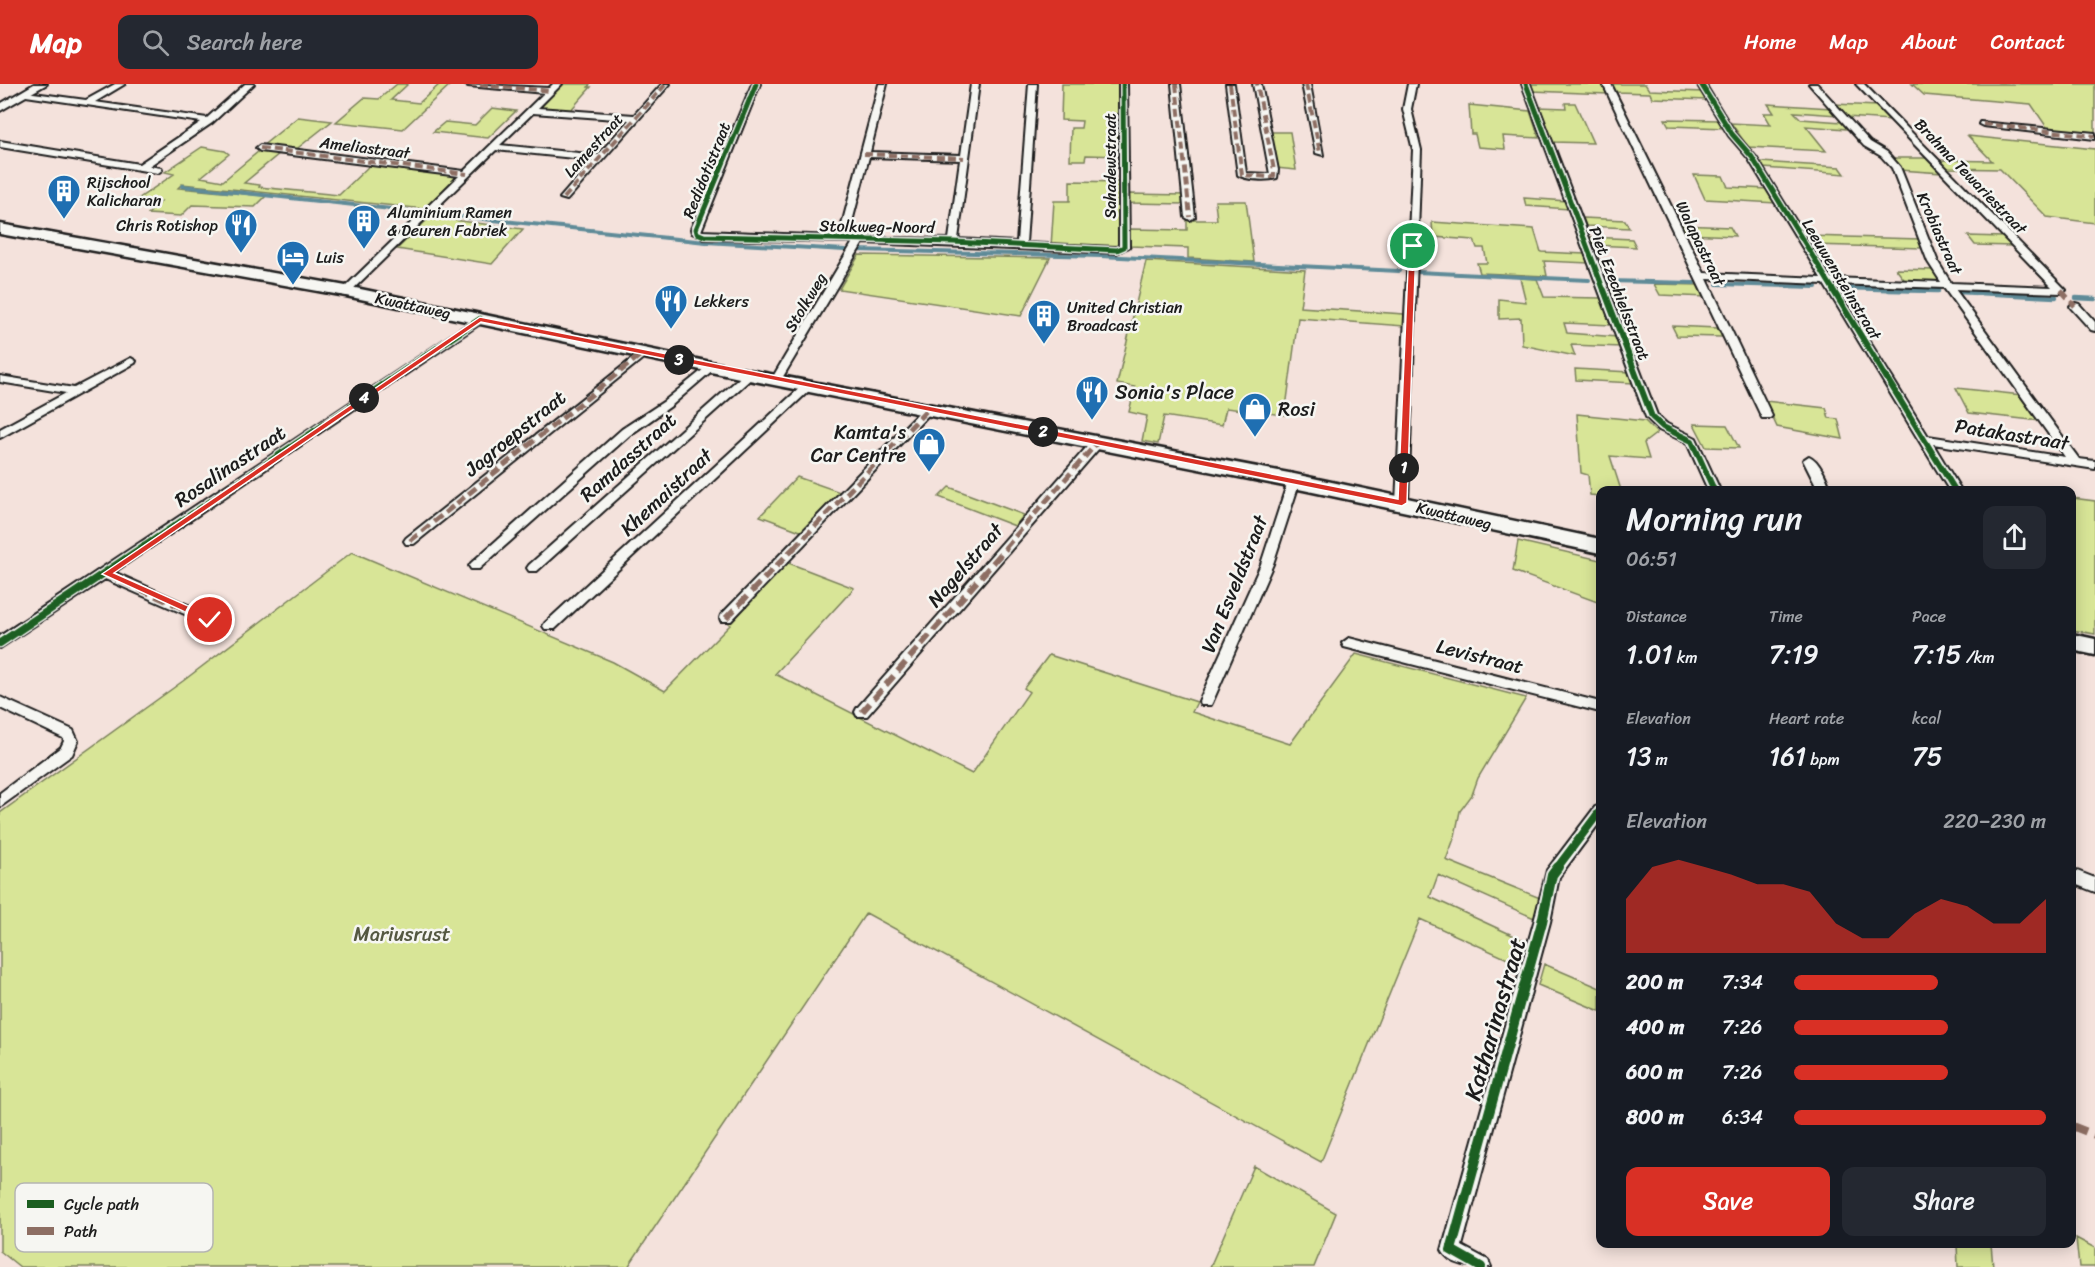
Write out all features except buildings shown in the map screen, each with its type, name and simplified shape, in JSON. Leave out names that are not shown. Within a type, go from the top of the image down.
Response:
[{"type":"main road","name":"Kwattaweg","points":[[0,229],[346,291],[749,375],[1294,481],[1596,545]]},
{"type":"main road","points":[[2076,643],[2095,647]]},
{"type":"street","points":[[0,108],[42,84]]},
{"type":"street","points":[[87,103],[121,84]]},
{"type":"street","points":[[141,167],[209,121],[249,84]]},
{"type":"street","points":[[468,84],[551,91]]},
{"type":"street","points":[[346,291],[558,84]]},
{"type":"street","name":"Lamestraat","points":[[564,198],[666,84]]},
{"type":"street","name":"Redidotistraat","points":[[698,233],[696,229],[756,84]]},
{"type":"street","points":[[843,239],[883,84]]},
{"type":"street","points":[[953,242],[975,84]]},
{"type":"street","points":[[1021,247],[1033,84]]},
{"type":"street","name":"Sahadewstraat","points":[[1123,84],[1124,247]]},
{"type":"street","points":[[1176,84],[1190,217]]},
{"type":"street","points":[[1230,84],[1242,176],[1274,176],[1257,84]]},
{"type":"street","points":[[1306,84],[1320,153]]},
{"type":"street","points":[[1398,84],[1412,85],[1406,113],[1416,150],[1402,503]]},
{"type":"street","name":"Piet Ezechielsstraat","points":[[1526,84],[1652,417],[1663,427],[1692,441],[1712,486]]},
{"type":"street","name":"Walapastraat","points":[[1607,84],[1701,276],[1766,416]]},
{"type":"street","name":"Leeuwensteinstraat","points":[[1701,84],[1732,134],[1752,157],[1953,486]]},
{"type":"street","name":"Krobiastraat","points":[[1813,84],[1867,144],[1884,154],[1896,167],[1933,262],[1947,285],[2074,462]]},
{"type":"street","name":"Brahma Tewariestraat","points":[[1860,84],[2061,290],[1947,285]]},
{"type":"street","points":[[26,94],[209,121]]},
{"type":"street","points":[[532,110],[637,118]]},
{"type":"street","points":[[1983,124],[2095,136]]},
{"type":"street","points":[[0,144],[158,170]]},
{"type":"street","points":[[494,147],[602,158]]},
{"type":"street","name":"Ameliastraat","points":[[260,148],[467,174]]},
{"type":"street","points":[[864,154],[964,158]]},
{"type":"street","name":"Stolkweg-Noord","points":[[698,233],[704,236],[953,242],[1057,249],[1118,250],[1124,247]]},
{"type":"street","name":"Stolkweg","points":[[776,380],[860,239]]},
{"type":"street","points":[[1701,276],[1947,285]]},
{"type":"street","points":[[2075,306],[2095,328]]},
{"type":"street","name":"Rosalinastraat","points":[[1,641],[106,574],[480,319]]},
{"type":"street","name":"Jagroepstraat","points":[[410,542],[643,353]]},
{"type":"street","points":[[0,434],[131,361]]},
{"type":"street","points":[[475,566],[626,432],[667,404],[710,367]]},
{"type":"street","name":"Ramdasstraat","points":[[533,567],[749,375]]},
{"type":"street","points":[[0,379],[70,390],[72,394]]},
{"type":"street","name":"Khemaistraat","points":[[550,626],[808,386]]},
{"type":"street","points":[[726,618],[928,409]]},
{"type":"street","name":"Patakastraat","points":[[1924,439],[2095,465]]},
{"type":"street","name":"Nagelstraat","points":[[862,712],[1097,443]]},
{"type":"street","points":[[1809,460],[1823,486]]},
{"type":"street","name":"Van Esveldstraat","points":[[1206,701],[1267,564],[1294,481]]},
{"type":"street","points":[[106,574],[210,620]]},
{"type":"street","name":"Levistraat","points":[[1349,643],[1596,705]]},
{"type":"street","points":[[0,702],[68,734],[71,741],[67,751],[0,801]]},
{"type":"street","name":"Katharinastraat","points":[[1481,1267],[1451,1250],[1542,922],[1552,875],[1596,816]]},
{"type":"street","points":[[2076,878],[2095,885]]},
{"type":"green space","points":[[397,84],[408,84],[391,100],[419,103],[440,84],[451,84],[403,129],[336,122],[364,98],[379,99]]},
{"type":"green space","points":[[562,84],[590,84],[588,87],[591,87],[569,112],[540,108]]},
{"type":"green space","points":[[1062,84],[1121,84],[1123,156],[1086,155],[1085,160],[1070,160],[1071,128],[1081,128],[1082,121],[1061,120]]},
{"type":"green space","points":[[1529,84],[1603,84],[1608,94],[1532,91]]},
{"type":"green space","points":[[1611,84],[1645,84],[1649,90],[1703,92],[1707,100],[1652,98],[1650,93],[1615,92]]},
{"type":"green space","points":[[1912,84],[2095,84],[2095,134],[2048,129],[2031,104],[1924,95]]},
{"type":"green space","points":[[1565,103],[1575,103],[1593,143],[1552,142],[1539,107],[1566,108]]},
{"type":"green space","points":[[1768,104],[1831,108],[1837,115],[1794,112],[1801,119],[1842,122],[1848,129],[1806,126],[1826,151],[1748,147],[1731,123],[1771,125],[1764,113],[1774,113]]},
{"type":"green space","points":[[1834,104],[1878,106],[1890,120],[1846,117]]},
{"type":"green space","points":[[1469,105],[1530,111],[1539,138],[1503,136],[1505,149],[1478,147],[1475,134],[1471,134]]},
{"type":"green space","points":[[492,108],[516,111],[488,138],[433,132],[445,122],[475,125]]},
{"type":"green space","points":[[298,117],[332,121],[294,151],[261,147]]},
{"type":"green space","points":[[1665,119],[1720,120],[1725,128],[1669,126]]},
{"type":"green space","points":[[1269,132],[1290,132],[1296,170],[1276,168]]},
{"type":"green space","points":[[1968,136],[2095,149],[2095,223],[2047,217],[2000,169],[1946,168],[1938,160],[1992,161]]},
{"type":"green space","points":[[202,147],[225,151],[229,154],[201,177],[223,181],[259,151],[280,153],[244,183],[260,185],[259,187],[339,195],[370,165],[457,176],[425,209],[182,184],[178,188],[266,196],[255,207],[192,205],[181,216],[148,214],[161,201],[138,199],[174,174],[165,172]]},
{"type":"green space","points":[[1892,158],[1929,158],[1943,173],[1900,170]]},
{"type":"green space","points":[[1761,162],[1840,167],[1845,174],[1764,168]]},
{"type":"green space","points":[[1694,175],[1723,176],[1728,187],[1768,189],[1776,203],[1705,199]]},
{"type":"green space","points":[[1070,181],[1123,182],[1124,248],[1051,247],[1054,201],[1070,201]]},
{"type":"green space","points":[[1128,194],[1185,195],[1186,204],[1128,203]]},
{"type":"green space","points":[[1524,198],[1567,201],[1569,209],[1526,206]]},
{"type":"green space","points":[[1215,201],[1246,201],[1254,262],[1188,258],[1188,248],[1130,246],[1130,229],[1187,230],[1187,220],[1217,220]]},
{"type":"green space","points":[[430,217],[523,229],[492,264],[397,249]]},
{"type":"green space","points":[[1583,218],[1625,220],[1629,228],[1586,226]]},
{"type":"green space","points":[[1432,222],[1534,229],[1541,252],[1585,254],[1589,263],[1544,261],[1547,276],[1480,273],[1477,263],[1487,263],[1484,248],[1477,248],[1474,240],[1433,237]]},
{"type":"green space","points":[[1681,225],[1730,227],[1735,236],[1686,234]]},
{"type":"green space","points":[[1807,236],[1921,239],[1924,248],[1812,245]]},
{"type":"green space","points":[[1968,236],[2004,237],[2012,246],[1975,245]]},
{"type":"green space","points":[[1589,237],[1632,239],[1636,247],[1593,245]]},
{"type":"green space","points":[[859,255],[1050,258],[1021,316],[839,289]]},
{"type":"green space","points":[[1146,261],[1305,270],[1300,307],[1404,314],[1404,326],[1298,318],[1285,415],[1226,408],[1222,425],[1164,416],[1158,444],[1142,441],[1147,416],[1129,412],[1135,387],[1117,384]]},
{"type":"green space","points":[[1896,269],[1934,270],[1940,282],[1906,282]]},
{"type":"green space","points":[[1520,278],[1537,279],[1544,297],[1601,298],[1612,325],[1564,323],[1567,333],[1617,337],[1621,347],[1571,345],[1575,356],[1522,345],[1521,318],[1499,319],[1499,299],[1526,302]]},
{"type":"green space","points":[[1654,284],[1701,285],[1707,297],[1660,295]]},
{"type":"green space","points":[[1672,326],[1717,328],[1722,337],[1677,336]]},
{"type":"green space","points":[[1575,369],[1630,372],[1634,383],[1576,380]]},
{"type":"green space","points":[[1956,388],[2022,395],[2041,421],[1969,413]]},
{"type":"green space","points":[[1765,401],[1826,408],[1829,418],[1838,419],[1843,439],[1777,427]]},
{"type":"green space","points":[[1577,414],[1645,421],[1657,433],[1644,443],[1649,459],[1610,456],[1620,486],[1596,486],[1596,496],[1590,495],[1588,475],[1581,473]]},
{"type":"green space","points":[[1694,424],[1727,425],[1739,448],[1706,447]]},
{"type":"green space","points":[[797,477],[840,492],[803,532],[760,516]]},
{"type":"green space","points":[[949,487],[1024,515],[1015,526],[939,497]]},
{"type":"green space","points":[[2076,499],[2095,501],[2095,634],[2076,631]]},
{"type":"green space","points":[[1518,541],[1596,559],[1596,602],[1513,571]]},
{"type":"green space","name":"Mariusrust","points":[[352,552],[613,662],[665,691],[730,625],[728,623],[786,562],[854,588],[775,674],[972,774],[1029,692],[1024,688],[1049,655],[1197,702],[1192,712],[1290,744],[1356,654],[1526,698],[1478,778],[1472,795],[1460,811],[1455,836],[1446,860],[1540,898],[1534,918],[1438,875],[1430,897],[1523,940],[1514,962],[1420,919],[1321,1162],[866,913],[628,1267],[20,1267],[0,1251],[0,813],[183,681]]},
{"type":"green space","points":[[1544,964],[1596,986],[1596,1009],[1538,985]]},
{"type":"green space","points":[[1254,1166],[1336,1213],[1314,1267],[1210,1267]]},
{"type":"green space","points":[[2076,1238],[2095,1248],[2095,1267],[2079,1267]]},
{"type":"green space","points":[[1957,1248],[1991,1248],[1993,1267],[1958,1267]]},
{"type":"waterway","points":[[182,186],[409,211]]},
{"type":"waterway","points":[[435,214],[706,242],[845,250]]},
{"type":"waterway","points":[[856,250],[1101,256],[1399,271]]},
{"type":"waterway","points":[[1417,272],[1589,280]]},
{"type":"waterway","points":[[1608,281],[1694,283]]},
{"type":"waterway","points":[[1717,284],[1816,287]]},
{"type":"waterway","points":[[1839,288],[1938,291],[1889,290]]},
{"type":"waterway","points":[[1958,292],[2056,297]]},
{"type":"waterway","points":[[2076,298],[2095,299]]},
{"type":"marked path","points":[[468,84],[551,91]]},
{"type":"marked path","points":[[564,198],[666,84]]},
{"type":"marked path","points":[[1176,84],[1190,217]]},
{"type":"marked path","points":[[1230,84],[1242,175],[1271,177],[1274,176],[1274,170],[1257,84]]},
{"type":"marked path","points":[[1306,84],[1320,153]]},
{"type":"marked path","points":[[1983,124],[2095,136]]},
{"type":"marked path","points":[[260,148],[467,174]]},
{"type":"marked path","points":[[864,154],[964,158]]},
{"type":"marked path","points":[[2061,290],[2075,306]]},
{"type":"marked path","points":[[410,541],[643,353]]},
{"type":"marked path","points":[[726,618],[928,409]]},
{"type":"marked path","points":[[862,712],[1097,443]]},
{"type":"marked path","points":[[106,574],[210,620]]},
{"type":"marked path","points":[[2076,1128],[2095,1135]]},
{"type":"cycle path","points":[[756,84],[696,229],[697,233],[704,236],[953,242],[1117,250],[1124,247],[1123,84]]},
{"type":"cycle path","points":[[1526,84],[1652,417],[1663,427],[1692,441],[1712,486]]},
{"type":"cycle path","points":[[1701,84],[1732,134],[1752,157],[1953,486]]},
{"type":"cycle path","points":[[0,643],[480,319]]},
{"type":"cycle path","points":[[1481,1267],[1451,1250],[1542,922],[1552,875],[1596,816]]},
{"type":"place","name":"Rijschool Kalicharan","points":[[64,220]]},
{"type":"place","name":"Aluminium Ramen & Deuren Fabriek","points":[[364,250]]},
{"type":"place","name":"Chris Rotishop","points":[[241,254]]},
{"type":"place","name":"Luis","points":[[293,286]]},
{"type":"place","name":"Lekkers","points":[[671,330]]},
{"type":"place","name":"United Christian Broadcast","points":[[1044,345]]},
{"type":"place","name":"Sonia's Place","points":[[1092,421]]},
{"type":"place","name":"Rosi","points":[[1255,438]]},
{"type":"place","name":"Kamta's Car Centre","points":[[929,473]]},
{"type":"route","points":[[210,620],[106,574],[480,319],[749,375],[1402,503],[1413,246]]}]
